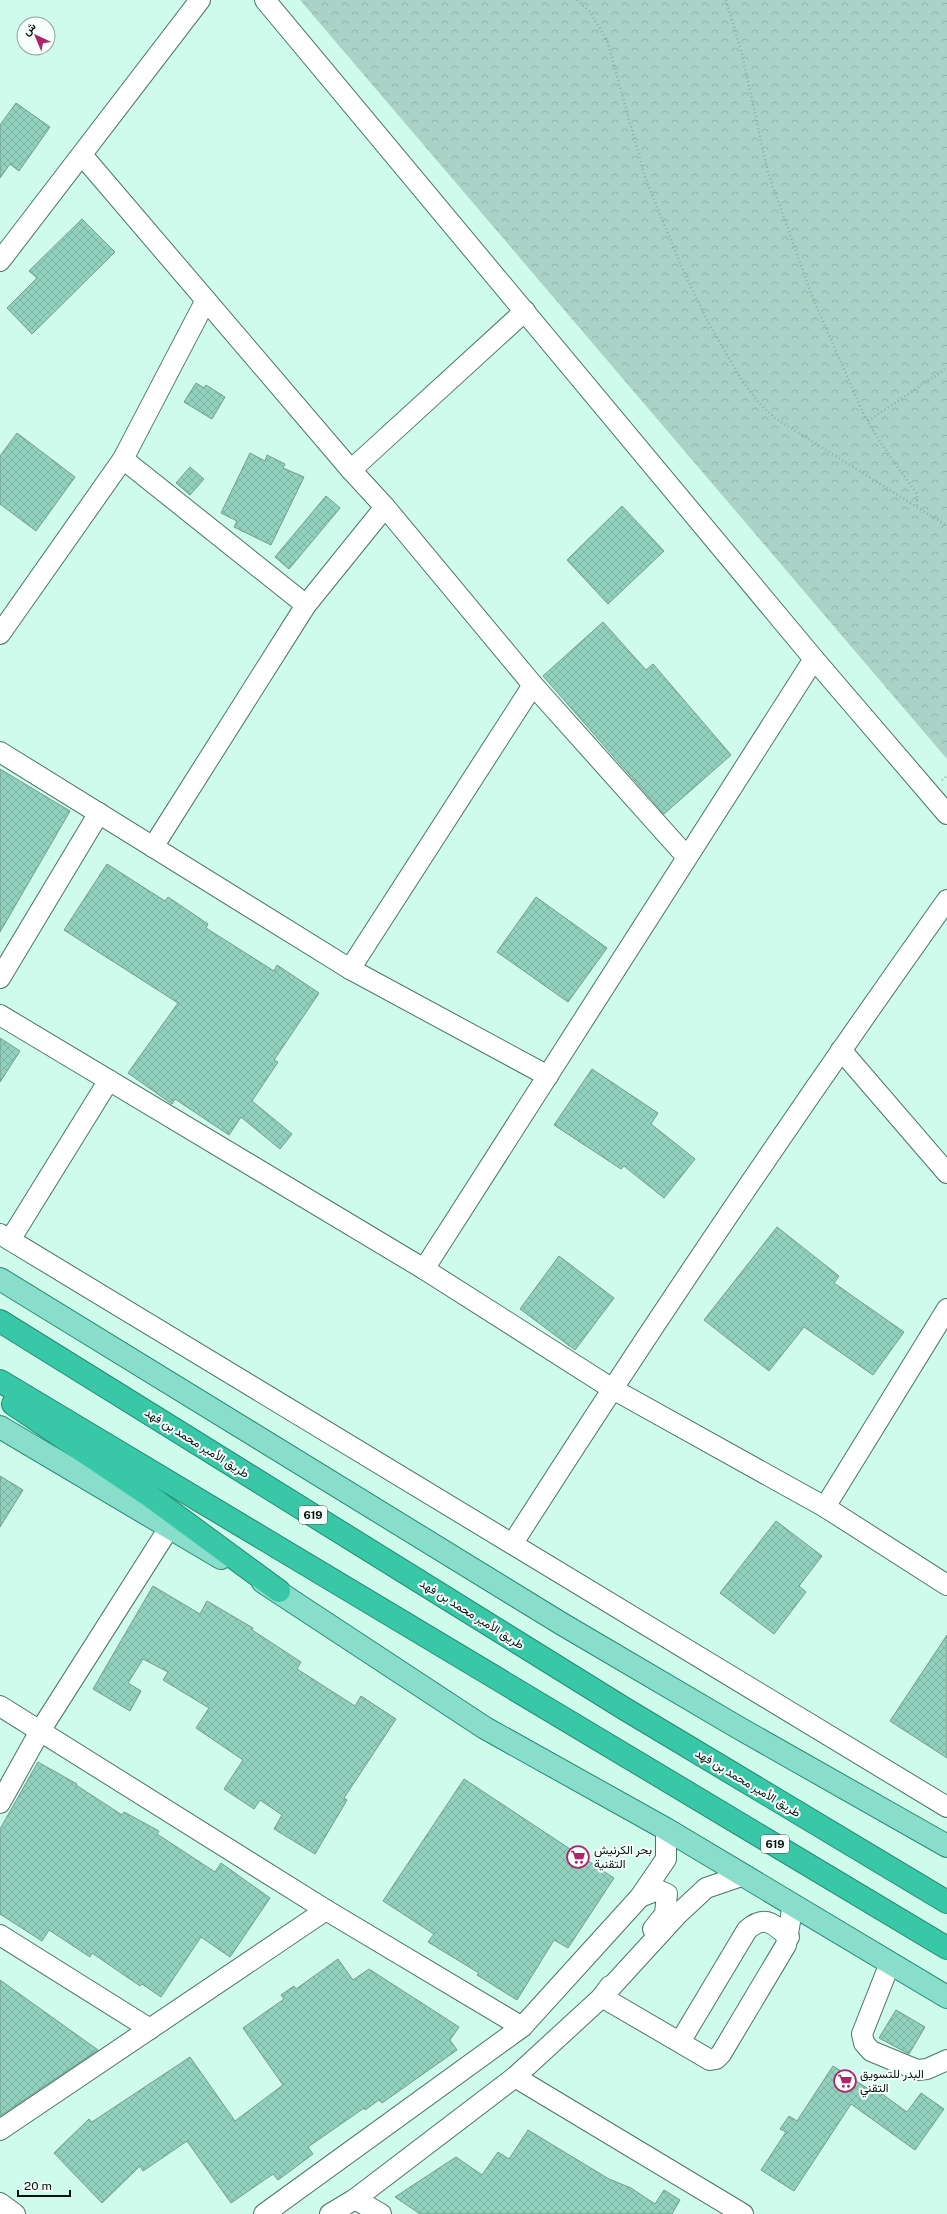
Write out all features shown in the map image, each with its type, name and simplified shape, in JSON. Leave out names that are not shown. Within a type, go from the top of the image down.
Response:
[{"type":"highway","points":[[0,1318],[28,1337]]},
{"type":"highway","name":"طريق الأمير محمد بن فهد","points":[[0,1321],[626,1710],[947,1902]]},
{"type":"highway","name":"619","points":[[0,1381],[947,1948]]},
{"type":"highway","points":[[0,1396],[147,1494],[279,1591]]},
{"type":"main road","points":[[0,1279],[562,1624],[739,1728],[947,1846]]},
{"type":"main road","points":[[0,1427],[169,1528],[279,1591],[485,1728],[666,1829],[947,1996]]},
{"type":"street","points":[[0,261],[200,0]]},
{"type":"street","points":[[265,0],[814,659],[947,814]]},
{"type":"street","points":[[82,155],[351,470],[385,507],[533,685],[686,856]]},
{"type":"street","points":[[0,634],[123,460],[206,300]]},
{"type":"street","points":[[351,470],[524,311]]},
{"type":"street","points":[[123,460],[306,605]]},
{"type":"street","points":[[153,847],[306,605],[385,507]]},
{"type":"street","points":[[424,1269],[548,1076],[686,856],[814,659]]},
{"type":"street","points":[[350,970],[533,685]]},
{"type":"street","points":[[0,752],[350,970],[548,1076]]},
{"type":"street","points":[[0,978],[99,813]]},
{"type":"street","points":[[513,1543],[611,1388],[841,1050],[947,900]]},
{"type":"street","points":[[0,1015],[424,1269],[611,1388],[824,1506],[947,1585]]},
{"type":"street","points":[[841,1050],[947,1173]]},
{"type":"street","points":[[109,1080],[5,1237],[947,1806]]},
{"type":"street","points":[[824,1506],[947,1309]]},
{"type":"street","points":[[0,1802],[40,1731],[169,1528]]},
{"type":"street","points":[[0,1706],[326,1910],[522,2027]]},
{"type":"street","points":[[264,2214],[522,2027],[640,1897],[666,1859],[666,1829]]},
{"type":"street","points":[[330,2214],[356,2199],[515,2077],[602,1997],[677,1915],[706,1888],[744,1875]]},
{"type":"street","points":[[602,1997],[665,1914],[667,1894],[658,1890],[640,1897]]},
{"type":"street","points":[[602,1997],[710,2060],[716,2059],[721,2054],[786,1945],[789,1937],[793,1904]]},
{"type":"street","points":[[0,2130],[326,1910]]},
{"type":"street","points":[[680,2042],[747,1930],[756,1922],[765,1921],[775,1925],[789,1937]]},
{"type":"street","points":[[0,1935],[150,2029]]},
{"type":"street","points":[[890,1963],[862,2034],[864,2043],[871,2051],[917,2070],[927,2069],[947,2060]]},
{"type":"street","points":[[515,2077],[744,2214]]},
{"type":"street","points":[[356,2199],[381,2214]]},
{"type":"street","points":[[0,2203],[15,2214]]},
{"type":"path","points":[[577,0],[589,11],[607,40],[645,177],[661,218],[682,268],[710,326],[743,382],[759,403],[775,418],[947,526]]},
{"type":"path","points":[[726,0],[742,54],[768,173],[812,296],[868,421],[917,494],[916,507]]},
{"type":"path","points":[[868,421],[947,368]]},
{"type":"green space","points":[[300,0],[947,0],[947,759]]},
{"type":"building","points":[[16,103],[50,127],[19,171],[10,164],[0,178],[0,125]]},
{"type":"building","points":[[82,219],[115,252],[32,334],[7,308],[37,278],[29,271]]},
{"type":"building","points":[[196,383],[204,388],[206,385],[225,397],[212,419],[184,402]]},
{"type":"building","points":[[17,433],[75,477],[36,531],[0,504],[0,456]]},
{"type":"building","points":[[250,453],[265,461],[267,455],[285,464],[283,468],[304,477],[271,545],[234,527],[237,521],[221,513]]},
{"type":"building","points":[[190,467],[204,479],[190,495],[176,483]]},
{"type":"building","points":[[326,496],[340,508],[289,569],[275,557]]},
{"type":"building","points":[[622,506],[664,551],[608,604],[567,560]]},
{"type":"building","points":[[603,622],[646,670],[653,664],[731,755],[664,814],[543,676]]},
{"type":"building","points":[[0,769],[70,811],[0,932]]},
{"type":"building","points":[[107,864],[165,901],[168,897],[208,924],[206,928],[274,971],[277,965],[319,993],[274,1060],[278,1062],[252,1101],[292,1134],[280,1149],[241,1117],[229,1135],[175,1099],[172,1104],[128,1073],[178,1003],[64,930]]},
{"type":"building","points":[[536,897],[607,948],[568,1002],[497,952]]},
{"type":"building","points":[[0,1038],[20,1051],[0,1082]]},
{"type":"building","points":[[592,1069],[658,1113],[651,1124],[695,1159],[664,1198],[624,1166],[621,1169],[554,1125]]},
{"type":"building","points":[[777,1227],[839,1276],[834,1283],[904,1332],[873,1375],[804,1327],[769,1371],[704,1320]]},
{"type":"building","points":[[559,1256],[614,1298],[575,1350],[520,1309]]},
{"type":"building","points":[[0,1476],[23,1490],[0,1527]]},
{"type":"building","points":[[776,1521],[822,1556],[799,1586],[806,1592],[774,1634],[720,1593]]},
{"type":"building","points":[[153,1586],[200,1614],[207,1601],[253,1628],[252,1630],[301,1662],[297,1669],[355,1706],[361,1696],[396,1719],[344,1798],[347,1800],[315,1854],[274,1829],[282,1815],[260,1800],[254,1809],[224,1789],[243,1760],[196,1728],[209,1708],[163,1680],[168,1672],[143,1659],[128,1683],[141,1691],[130,1711],[93,1689]]},
{"type":"building","points":[[947,1635],[947,1758],[890,1721]]},
{"type":"building","points":[[38,1762],[77,1784],[76,1785],[122,1815],[124,1812],[159,1831],[157,1834],[215,1872],[221,1863],[270,1898],[230,1957],[201,1937],[161,1997],[142,1984],[140,1986],[92,1953],[90,1957],[49,1930],[42,1941],[0,1914],[0,1829]]},
{"type":"building","points":[[464,1779],[614,1878],[568,1948],[554,1940],[517,2000],[477,1975],[479,1973],[428,1942],[434,1934],[383,1901]]},
{"type":"building","points":[[338,1959],[353,1980],[369,1969],[459,2027],[450,2040],[457,2050],[382,2103],[379,2100],[365,2110],[364,2108],[308,2147],[313,2154],[278,2180],[273,2174],[231,2203],[187,2141],[143,2171],[140,2166],[102,2203],[54,2153],[89,2119],[92,2122],[190,2057],[235,2121],[283,2085],[243,2028],[284,1999],[281,1995],[294,1986],[296,1989]]},
{"type":"building","points":[[0,1980],[98,2050],[0,2116]]},
{"type":"building","points":[[896,2010],[925,2027],[909,2054],[879,2038]]},
{"type":"building","points":[[833,2066],[876,2094],[878,2091],[907,2112],[921,2093],[944,2109],[915,2150],[851,2104],[794,2191],[761,2170],[786,2132],[780,2129],[789,2116],[797,2121]]},
{"type":"building","points":[[528,2130],[609,2179],[631,2188],[655,2204],[664,2190],[680,2200],[672,2214],[420,2214],[395,2197],[456,2157],[482,2175],[498,2152],[509,2159]]},
{"type":"place","name":"بحر الكرنيش التقنية","points":[[578,1857]]},
{"type":"place","name":"البدر للتسويق التقني","points":[[845,2081]]}]
